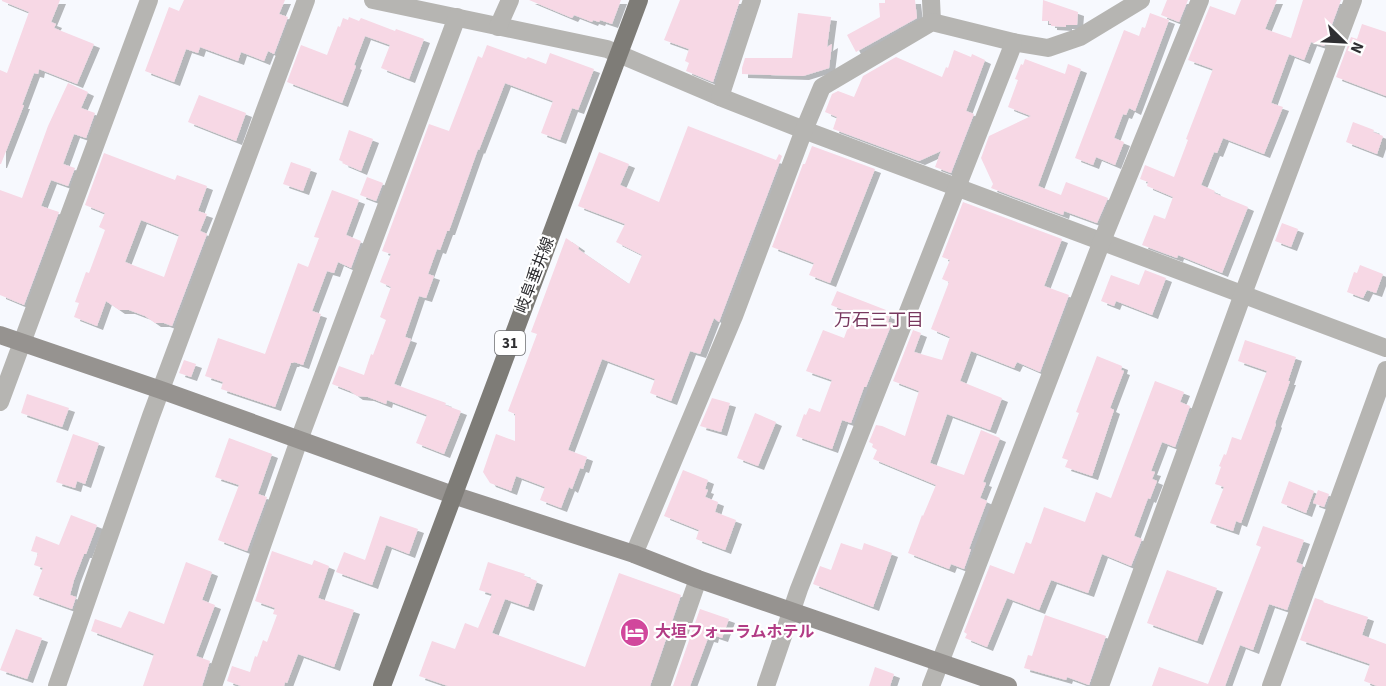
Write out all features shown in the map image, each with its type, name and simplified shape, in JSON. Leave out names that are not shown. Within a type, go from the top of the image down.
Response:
[{"type":"main road","name":"岐阜垂井線","points":[[382,686],[639,0]]},
{"type":"street","points":[[0,402],[148,0]]},
{"type":"street","points":[[57,686],[151,416],[306,0]]},
{"type":"street","points":[[373,0],[432,6],[457,17],[619,53],[720,97],[804,130],[1386,348]]},
{"type":"street","points":[[498,27],[510,0]]},
{"type":"street","points":[[720,97],[752,0]]},
{"type":"street","points":[[932,0],[932,21]]},
{"type":"street","points":[[634,554],[734,316],[822,87],[932,21],[1013,42],[1048,48],[1080,37],[1141,0]]},
{"type":"street","points":[[931,686],[1102,241],[1200,0]]},
{"type":"street","points":[[1100,686],[1353,0]]},
{"type":"street","points":[[213,686],[299,440],[457,17]]},
{"type":"street","points":[[766,686],[791,611],[1013,42]]},
{"type":"street","points":[[0,335],[453,495],[634,554],[698,579],[1008,686]]},
{"type":"street","points":[[1271,686],[1386,370]]},
{"type":"street","points":[[661,686],[698,579]]},
{"type":"building","points":[[2,0],[60,0],[51,22],[56,24],[54,28],[94,44],[77,84],[39,69],[38,74],[34,73],[22,105],[24,105],[0,164],[0,70],[7,73],[29,12]]},
{"type":"building","points":[[184,0],[285,0],[279,14],[288,17],[274,54],[268,51],[264,61],[241,52],[238,61],[200,47],[198,53],[186,49],[174,82],[145,71],[169,7],[179,11]]},
{"type":"building","points":[[529,0],[621,0],[612,24],[600,20],[592,22],[574,15],[572,18]]},
{"type":"building","points":[[680,0],[740,0],[713,82],[686,71],[689,63],[685,61],[689,49],[664,40]]},
{"type":"building","points":[[885,0],[915,0],[917,18],[856,52],[847,35],[880,17],[879,3],[885,3]]},
{"type":"building","points":[[1043,0],[1078,12],[1077,25],[1051,26],[1049,21],[1042,21]]},
{"type":"building","points":[[1167,0],[1188,0],[1179,22],[1161,15]]},
{"type":"building","points":[[1241,0],[1277,0],[1265,29],[1291,38],[1303,0],[1341,0],[1324,46],[1311,42],[1304,60],[1289,54],[1271,103],[1283,107],[1264,154],[1223,138],[1217,153],[1214,152],[1201,185],[1248,207],[1222,273],[1178,255],[1177,258],[1142,245],[1154,215],[1165,219],[1173,197],[1147,186],[1148,182],[1140,179],[1145,165],[1174,177],[1213,69],[1188,60],[1210,6],[1235,15]]},
{"type":"building","points":[[798,13],[831,17],[827,47],[832,44],[829,68],[803,76],[742,74],[745,58],[792,58]]},
{"type":"building","points":[[1150,13],[1169,20],[1135,111],[1129,108],[1126,115],[1123,114],[1114,138],[1124,142],[1115,165],[1096,157],[1093,165],[1075,158],[1124,30],[1139,36],[1142,27],[1145,28]]},
{"type":"building","points":[[349,17],[359,21],[361,18],[424,39],[409,79],[381,68],[390,45],[365,36],[342,103],[287,82],[301,45],[327,55],[338,26],[340,27],[343,18],[348,20]]},
{"type":"building","points":[[1362,24],[1386,32],[1386,96],[1336,77],[1351,37],[1357,39]]},
{"type":"building","points":[[487,45],[546,64],[550,53],[594,69],[578,110],[572,108],[560,140],[541,133],[553,101],[505,83],[478,149],[449,231],[447,231],[440,250],[437,249],[428,274],[434,276],[426,298],[419,296],[405,337],[411,339],[394,384],[446,403],[445,405],[461,411],[444,454],[416,443],[427,415],[387,400],[386,404],[368,397],[357,396],[332,384],[339,366],[364,375],[386,320],[380,317],[391,287],[380,282],[391,254],[382,251],[429,124],[449,131],[478,56],[482,58]]},
{"type":"building","points":[[954,50],[985,60],[966,111],[974,114],[951,173],[935,167],[941,151],[919,161],[833,129],[837,117],[825,112],[832,94],[838,91],[854,97],[863,76],[896,57],[942,77],[946,67],[948,68]]},
{"type":"building","points":[[1025,59],[1065,74],[1068,64],[1081,69],[1038,186],[1061,195],[1066,182],[1108,198],[1097,223],[1064,211],[1063,215],[991,188],[993,184],[981,158],[989,136],[1031,116],[1008,107],[1018,80],[1015,79]]},
{"type":"building","points":[[68,83],[88,92],[81,108],[95,113],[86,138],[74,134],[63,164],[75,168],[68,186],[51,180],[41,206],[59,212],[24,305],[0,295],[0,190],[22,198],[48,126]]},
{"type":"building","points":[[199,95],[246,113],[236,141],[188,122]]},
{"type":"building","points":[[1353,122],[1383,136],[1377,154],[1346,142]]},
{"type":"building","points":[[688,126],[776,160],[779,154],[782,156],[719,322],[714,318],[700,354],[690,351],[671,401],[650,393],[655,379],[602,359],[568,450],[587,457],[572,489],[569,487],[561,508],[540,500],[545,487],[516,476],[511,491],[490,483],[483,472],[496,434],[515,441],[515,414],[508,411],[537,334],[531,332],[566,238],[579,247],[578,249],[629,284],[642,255],[616,242],[625,224],[578,206],[599,152],[629,164],[620,185],[659,202]]},
{"type":"building","points":[[349,130],[373,139],[361,171],[339,160]]},
{"type":"building","points":[[812,146],[875,169],[830,283],[809,275],[814,263],[772,247]]},
{"type":"building","points":[[104,153],[175,180],[177,175],[207,186],[198,211],[207,214],[200,231],[207,234],[172,326],[155,323],[129,310],[119,310],[106,301],[97,326],[74,317],[79,303],[75,302],[105,230],[99,227],[105,213],[85,205]],"holes":[[[141,220],[179,235],[164,277],[125,262]]]},
{"type":"building","points":[[291,162],[311,169],[303,191],[283,184]]},
{"type":"building","points":[[367,177],[383,183],[376,201],[360,195]]},
{"type":"building","points":[[332,190],[359,200],[346,235],[361,241],[351,268],[338,262],[334,273],[327,271],[312,311],[321,314],[303,365],[291,363],[275,407],[221,389],[223,382],[205,376],[218,338],[265,354],[298,263],[308,267],[319,238],[314,237]]},
{"type":"building","points":[[963,202],[1062,239],[1044,286],[1069,295],[1040,372],[1017,362],[1014,368],[971,351],[960,381],[1002,398],[990,430],[947,414],[930,463],[964,475],[981,430],[1000,438],[983,482],[986,483],[980,498],[987,501],[964,569],[951,564],[949,569],[908,553],[936,485],[873,459],[877,450],[869,442],[876,425],[905,436],[919,391],[893,381],[913,330],[921,333],[914,352],[942,360],[950,337],[931,329],[949,282],[942,279],[950,260],[942,257]]},
{"type":"building","points":[[1282,223],[1298,229],[1291,247],[1275,241]]},
{"type":"building","points":[[1360,265],[1383,274],[1376,293],[1367,290],[1363,298],[1347,292],[1354,272],[1357,273]]},
{"type":"building","points":[[1145,270],[1166,278],[1152,315],[1116,301],[1114,306],[1101,301],[1111,275],[1139,285]]},
{"type":"building","points":[[837,291],[886,310],[885,314],[890,316],[888,322],[892,323],[851,423],[842,420],[832,449],[796,436],[804,414],[806,415],[809,408],[820,412],[832,380],[806,371],[823,330],[844,338],[853,314],[831,305]]},
{"type":"building","points":[[1245,340],[1296,357],[1276,424],[1241,523],[1236,521],[1233,531],[1210,523],[1224,487],[1215,484],[1221,467],[1219,466],[1224,454],[1226,455],[1232,437],[1241,440],[1267,371],[1238,361]]},
{"type":"building","points":[[1097,356],[1122,366],[1121,370],[1124,371],[1110,408],[1114,410],[1092,476],[1065,467],[1068,460],[1062,458]]},
{"type":"building","points":[[184,360],[196,364],[191,377],[179,373]]},
{"type":"building","points":[[1155,381],[1184,392],[1180,402],[1190,406],[1175,447],[1162,442],[1151,471],[1155,472],[1152,479],[1157,481],[1134,536],[1142,539],[1131,566],[1102,554],[1088,593],[1051,580],[1039,610],[1007,598],[987,647],[965,638],[967,634],[964,632],[990,565],[1014,574],[1026,542],[1031,544],[1044,507],[1085,522],[1096,492],[1111,498]]},
{"type":"building","points":[[27,394],[69,408],[62,427],[21,413]]},
{"type":"building","points":[[712,398],[730,403],[721,432],[700,426]]},
{"type":"building","points":[[755,413],[776,422],[758,466],[737,458]]},
{"type":"building","points":[[73,434],[99,443],[85,484],[77,481],[75,488],[56,482]]},
{"type":"building","points":[[229,438],[272,454],[258,494],[267,497],[247,551],[218,540],[239,485],[215,477]]},
{"type":"building","points":[[683,470],[708,480],[705,497],[718,502],[715,512],[736,520],[725,550],[696,539],[699,530],[664,516]]},
{"type":"building","points":[[1289,481],[1314,491],[1306,513],[1281,503]]},
{"type":"building","points":[[1318,490],[1329,494],[1324,507],[1313,503]]},
{"type":"building","points":[[71,515],[97,525],[74,580],[70,595],[76,597],[72,609],[33,595],[43,568],[34,565],[38,553],[31,551],[36,536],[59,545]]},
{"type":"building","points":[[380,516],[418,529],[409,554],[386,545],[372,585],[336,572],[344,552],[365,560]]},
{"type":"building","points":[[1263,526],[1304,540],[1296,562],[1303,565],[1287,610],[1269,604],[1253,650],[1240,645],[1225,686],[1152,686],[1159,667],[1208,684],[1261,547],[1256,545]]},
{"type":"building","points":[[841,543],[862,550],[864,543],[892,553],[873,607],[813,584],[820,566],[831,570]]},
{"type":"building","points":[[272,551],[312,565],[314,560],[329,566],[318,598],[354,610],[334,667],[298,654],[284,686],[241,686],[227,681],[232,666],[250,672],[263,640],[267,642],[277,615],[273,614],[275,608],[255,601]]},
{"type":"building","points":[[186,562],[212,572],[202,600],[215,605],[196,656],[210,661],[202,686],[143,686],[154,654],[91,631],[95,619],[121,628],[129,611],[164,624]]},
{"type":"building","name":"大垣フォーラムホテル","points":[[488,562],[525,574],[524,576],[537,581],[528,607],[505,599],[492,633],[585,667],[619,573],[681,595],[650,686],[448,686],[419,676],[432,641],[455,649],[465,623],[478,628],[492,594],[479,590]]},
{"type":"building","points":[[1167,570],[1217,588],[1197,641],[1147,623]]},
{"type":"building","points":[[1315,598],[1368,617],[1362,635],[1386,644],[1386,686],[1377,686],[1364,681],[1370,664],[1300,640]]},
{"type":"building","points":[[700,609],[729,619],[722,638],[713,635],[712,639],[708,638],[690,686],[673,686]]},
{"type":"building","points":[[1045,615],[1106,636],[1089,685],[1067,677],[1066,680],[1024,668],[1028,655],[1032,656]]},
{"type":"building","points":[[16,629],[42,638],[27,679],[0,670]]},
{"type":"building","points":[[875,667],[894,674],[890,686],[869,686]]},
{"type":"place","name":"大垣フォーラムホテル","points":[[634,632]]},
{"type":"district","name":"万石三丁目","points":[[879,320]]}]
